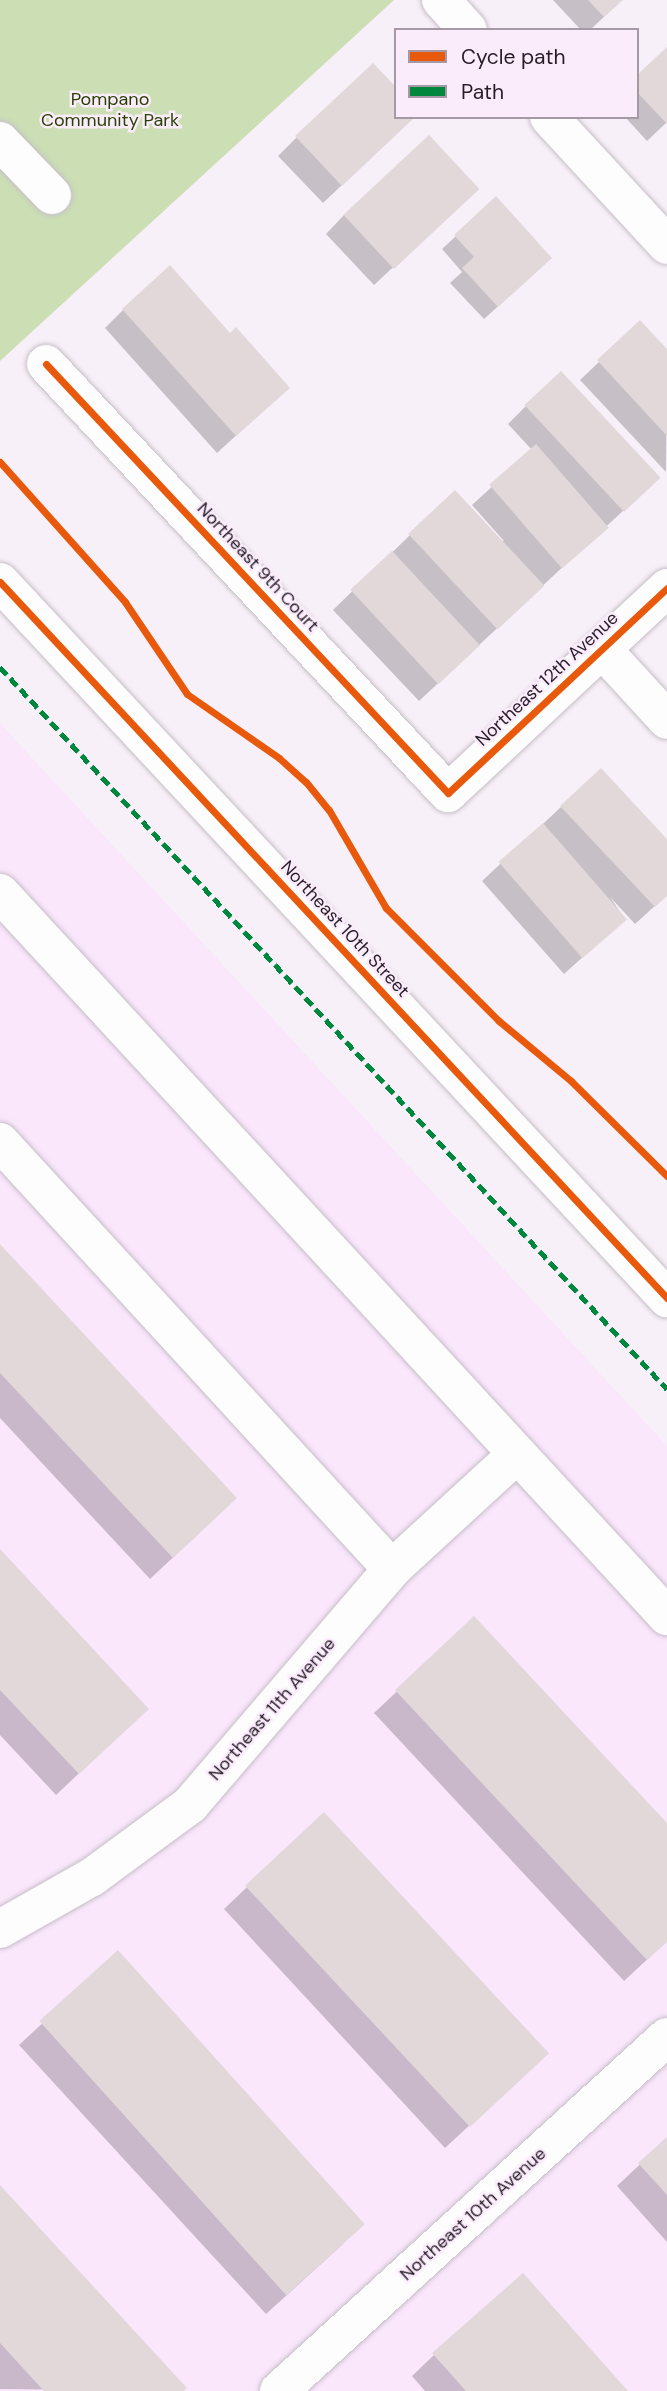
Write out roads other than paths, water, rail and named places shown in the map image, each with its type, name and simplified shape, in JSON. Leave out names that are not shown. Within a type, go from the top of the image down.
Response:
[{"type":"street","points":[[441,0],[466,28]]},
{"type":"street","points":[[551,119],[667,245]]},
{"type":"street","points":[[0,141],[52,195]]},
{"type":"street","name":"Northeast 9th Court","points":[[46,364],[447,793]]},
{"type":"street","name":"Northeast 10th Street","points":[[0,582],[667,1297]]},
{"type":"street","name":"Northeast 12th Avenue","points":[[447,793],[667,588]]},
{"type":"street","points":[[602,649],[667,720]]},
{"type":"street","points":[[3,903],[667,1616]]},
{"type":"street","points":[[0,1142],[392,1569]]},
{"type":"street","name":"Northeast 11th Avenue","points":[[0,1929],[92,1877],[190,1805],[392,1569],[516,1455]]},
{"type":"street","name":"Northeast 10th Avenue","points":[[278,2391],[667,2037]]},
{"type":"park label","name":"Pompano Community Park","points":[[110,110]]}]
